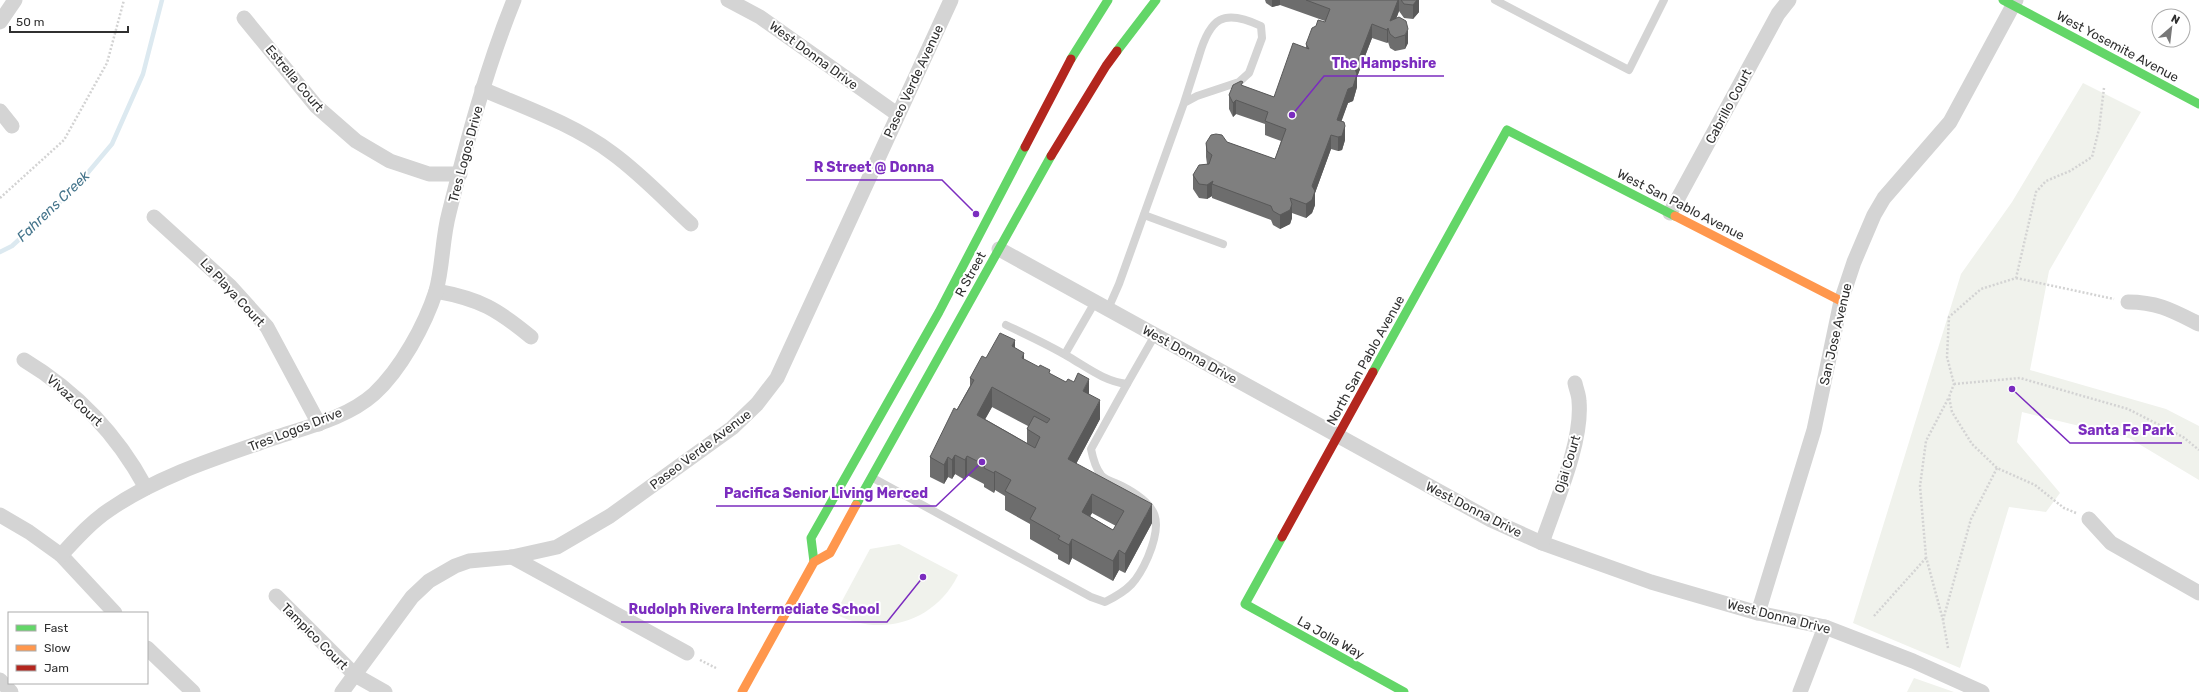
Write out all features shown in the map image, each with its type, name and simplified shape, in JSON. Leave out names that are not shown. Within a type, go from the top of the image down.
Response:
[{"type":"street","points":[[0,22],[15,0]]},
{"type":"street","name":"Tres Logos Drive","points":[[61,555],[83,531],[109,510],[146,488],[209,462],[319,424],[359,404],[374,394],[398,367],[413,344],[436,291],[448,216],[482,89],[500,35],[514,0]]},
{"type":"street","name":"West Donna Drive","points":[[728,0],[760,17],[897,114]]},
{"type":"street","name":"Paseo Verde Avenue","points":[[342,692],[412,597],[428,581],[454,566],[470,561],[512,556],[556,547],[610,516],[732,428],[758,404],[777,378],[897,114],[951,0]]},
{"type":"street","name":"R Street","points":[[814,562],[811,538],[980,237],[1058,83],[1091,25],[1108,0]]},
{"type":"street","name":"R Street","points":[[742,692],[814,562],[830,553],[1043,169],[1106,66],[1156,0]]},
{"type":"street","name":"Cabrillo Court","points":[[1670,213],[1778,14],[1789,0]]},
{"type":"street","name":"West Yosemite Avenue","points":[[2011,2],[2199,104]]},
{"type":"street","name":"San Jose Avenue","points":[[1758,612],[1814,430],[1841,301],[1854,262],[1874,215],[1896,182],[1923,155],[1950,122],[2011,2]]},
{"type":"street","name":"Estrella Court","points":[[244,18],[316,106],[356,141],[390,161],[429,174],[460,174]]},
{"type":"street","points":[[482,89],[560,122],[610,151],[635,170],[691,224]]},
{"type":"street","points":[[0,111],[12,126]]},
{"type":"street","name":"West San Pablo Avenue","points":[[1508,130],[1841,301]]},
{"type":"street","name":"North San Pablo Avenue","points":[[1245,604],[1503,136],[1508,130]]},
{"type":"street","name":"La Playa Court","points":[[154,217],[230,286],[267,327],[319,424]]},
{"type":"street","name":"West Donna Drive","points":[[999,249],[1491,520],[1542,543],[1651,582],[1758,612],[1825,627],[1913,661],[1982,692]]},
{"type":"street","points":[[436,291],[464,296],[494,309],[531,337]]},
{"type":"street","points":[[2128,302],[2146,302],[2167,307],[2199,324]]},
{"type":"street","name":"Vivaz Court","points":[[24,360],[66,389],[95,415],[120,444],[146,488]]},
{"type":"street","name":"Ojai Court","points":[[1542,543],[1571,456],[1578,425],[1579,401],[1575,383]]},
{"type":"street","points":[[0,515],[29,532],[61,555],[114,612]]},
{"type":"street","points":[[2089,519],[2111,543],[2199,593]]},
{"type":"street","points":[[512,556],[686,653]]},
{"type":"street","name":"Tampico Court","points":[[276,596],[355,675],[385,692]]},
{"type":"street","name":"La Jolla Way","points":[[1245,604],[1404,692]]},
{"type":"street","points":[[1800,692],[1825,627]]},
{"type":"street","points":[[148,649],[193,692]]},
{"type":"street","points":[[0,680],[11,692]]},
{"type":"lane","points":[[1495,0],[1629,70],[1664,0]]},
{"type":"lane","points":[[1108,309],[1119,284],[1184,103],[1205,37],[1211,26],[1220,19],[1234,17],[1261,26],[1262,38],[1249,73],[1239,82],[1198,96],[1184,103]]},
{"type":"lane","points":[[1144,215],[1224,244]]},
{"type":"lane","points":[[1065,354],[1095,302]]},
{"type":"lane","points":[[1006,324],[1065,354],[1084,367],[1114,382],[1127,384]]},
{"type":"lane","points":[[871,477],[1091,597],[1105,602],[1124,593],[1140,574],[1155,539],[1158,525],[1154,512],[1144,501],[1126,488],[1102,476],[1093,461],[1091,449],[1155,335]]},
{"type":"path","points":[[0,198],[64,140],[107,63],[124,0]]},
{"type":"path","points":[[2016,278],[2036,192],[2046,181],[2070,171],[2092,157],[2099,129],[2104,88]]},
{"type":"path","points":[[1948,648],[1943,620],[1926,557],[1920,486],[1926,441],[1949,397],[1954,384],[1947,357],[1949,317],[1981,289],[2016,278],[2128,302]]},
{"type":"path","points":[[1954,384],[2020,378],[2128,409],[2183,437],[2199,450]]},
{"type":"path","points":[[1949,397],[1952,412],[1972,444],[1997,468],[2035,485],[2064,508],[2089,519]]},
{"type":"path","points":[[1943,620],[1971,519],[1997,468]]},
{"type":"path","points":[[1874,616],[1926,557]]},
{"type":"shaded area","points":[[2083,83],[2141,112],[2049,271],[2030,370],[2166,409],[2199,426],[2199,480],[2129,438],[2022,412],[2017,442],[2060,493],[2046,512],[2009,507],[1960,668],[1853,623],[1961,274],[2012,202]]},
{"type":"shaded area","points":[[899,544],[958,575],[948,591],[936,604],[921,614],[905,621],[888,625],[870,625],[853,621],[835,614],[870,549]]},
{"type":"shaded area","points":[[1914,678],[1954,692],[1907,692]]},
{"type":"building","points":[[1306,0],[1398,0],[1390,21],[1399,17],[1406,21],[1408,29],[1405,35],[1395,38],[1390,34],[1388,28],[1387,30],[1372,24],[1355,69],[1357,74],[1353,87],[1348,89],[1337,120],[1344,122],[1345,126],[1342,136],[1338,137],[1331,135],[1312,186],[1315,191],[1312,200],[1306,204],[1290,198],[1292,204],[1290,210],[1280,215],[1273,211],[1271,206],[1212,184],[1213,181],[1207,185],[1199,184],[1193,175],[1199,165],[1209,164],[1212,155],[1207,151],[1206,143],[1211,135],[1216,134],[1222,135],[1227,142],[1275,159],[1286,129],[1265,121],[1268,112],[1236,100],[1233,103],[1229,95],[1233,85],[1241,81],[1243,82],[1241,85],[1274,97],[1293,43],[1309,49],[1306,44],[1312,28],[1316,26],[1318,20],[1325,22],[1330,9]]},
{"type":"building","points":[[1401,0],[1417,0],[1413,5],[1404,4]]},
{"type":"building","points":[[1000,333],[1015,340],[1012,346],[1024,353],[1022,358],[1039,367],[1040,365],[1050,370],[1049,373],[1066,382],[1068,379],[1074,382],[1078,373],[1089,379],[1083,391],[1100,400],[1068,459],[1152,504],[1125,554],[1119,550],[1113,561],[1072,539],[1069,545],[1058,539],[1060,536],[1030,519],[1036,508],[1005,491],[1011,480],[995,471],[994,473],[984,468],[985,465],[967,456],[965,460],[955,455],[952,460],[948,457],[944,465],[930,457],[954,408],[957,410],[974,380],[970,378],[982,356],[986,358]],"holes":[[[992,387],[1050,419],[1047,423],[1034,416],[1027,429],[1040,437],[1035,448],[977,415]],[[1092,494],[1124,511],[1113,530],[1082,512]]]},
{"type":"waterway","name":"Fahrens Creek","points":[[0,252],[12,246],[75,188],[112,144],[143,74],[162,0]]},
{"type":"traffic: fast","points":[[1071,59],[1108,0]]},
{"type":"traffic: fast","points":[[1117,51],[1156,0]]},
{"type":"traffic: fast","points":[[2003,0],[2199,104]]},
{"type":"traffic: fast","points":[[1373,372],[1507,130],[1675,216]]},
{"type":"traffic: fast","points":[[814,562],[811,538],[939,312],[1025,147]]},
{"type":"traffic: fast","points":[[856,505],[1051,156]]},
{"type":"traffic: fast","points":[[1282,537],[1245,604],[1404,692]]},
{"type":"traffic: slow","points":[[1675,216],[1841,301]]},
{"type":"traffic: slow","points":[[742,692],[814,562],[830,553],[856,505]]},
{"type":"traffic: jam","points":[[1051,156],[1106,66],[1117,51]]},
{"type":"traffic: jam","points":[[1025,147],[1071,59]]},
{"type":"traffic: jam","points":[[1282,537],[1373,372]]},
{"type":"place","name":"The Hampshire","points":[[1292,115]]},
{"type":"place","name":"R Street @ Donna","points":[[976,214]]},
{"type":"place","name":"Santa Fe Park","points":[[2012,389]]},
{"type":"place","name":"Pacifica Senior Living Merced","points":[[982,462]]},
{"type":"place","name":"Rudolph Rivera Intermediate School","points":[[923,577]]}]
